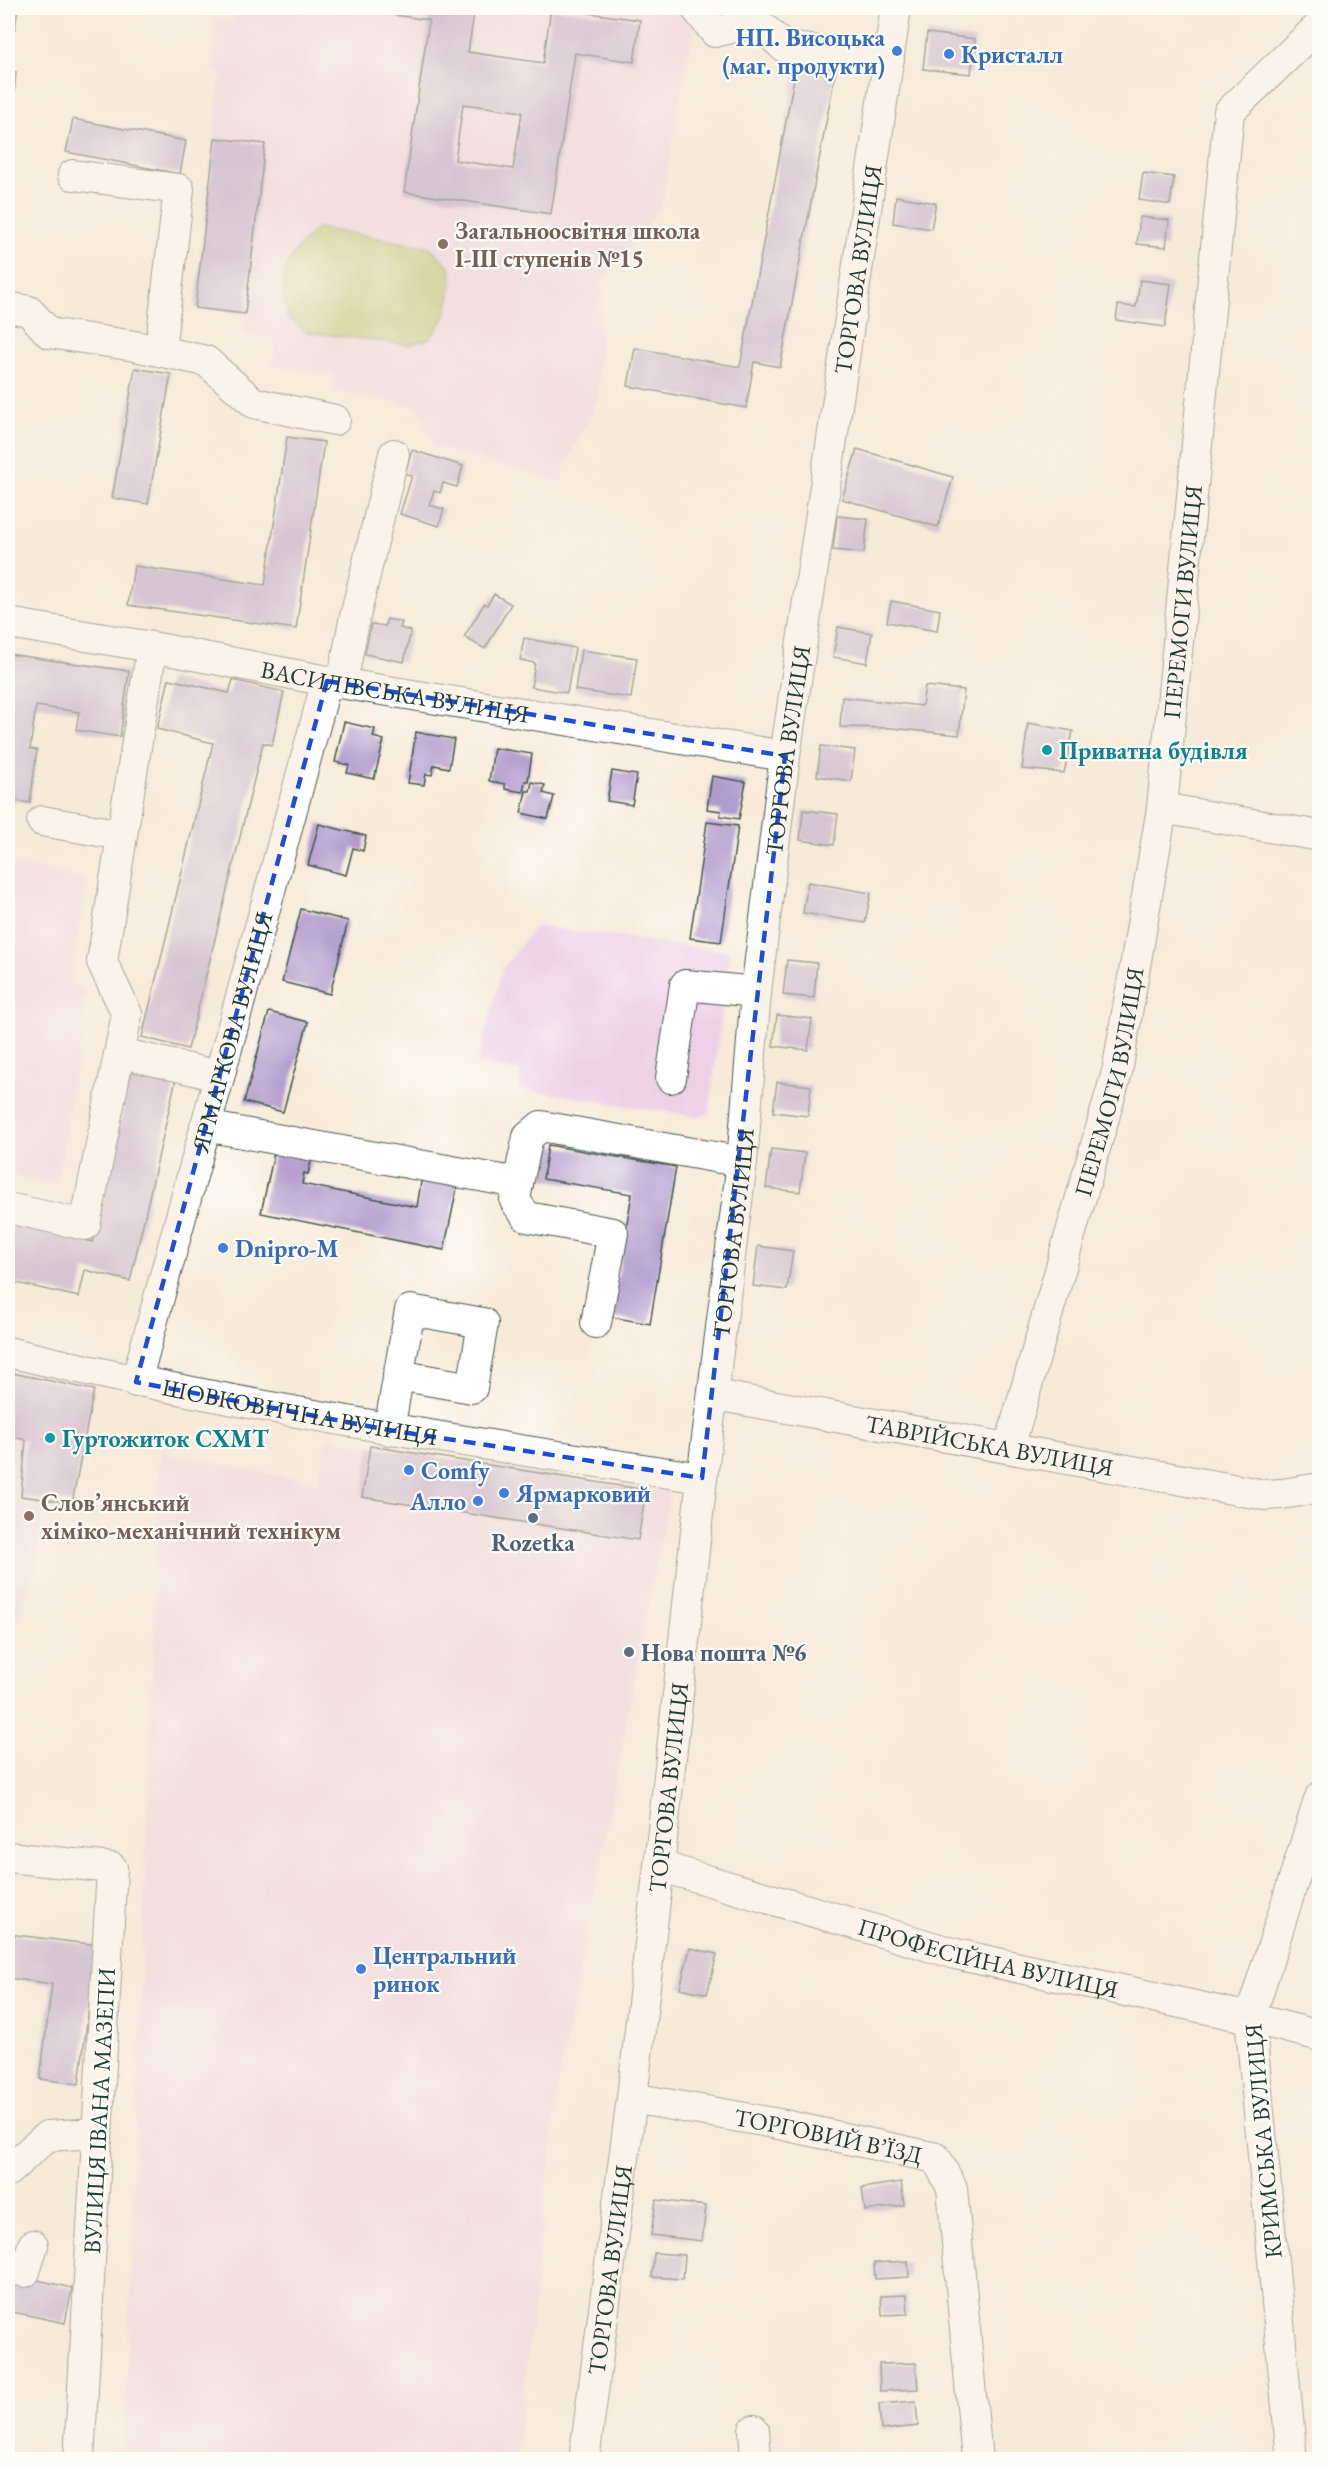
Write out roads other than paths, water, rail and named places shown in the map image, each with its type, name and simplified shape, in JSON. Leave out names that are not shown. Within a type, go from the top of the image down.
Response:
[{"type":"street","points":[[696,8],[715,32],[757,22],[784,47],[889,59]]},
{"type":"street","name":"ТОРГОВА ВУЛИЦЯ","points":[[584,2460],[632,2098],[702,1478],[715,1395],[742,1162],[756,992],[785,756],[896,8]]},
{"type":"street","name":"ПЕРЕМОГИ ВУЛИЦЯ","points":[[1008,1448],[1117,1072],[1162,808],[1229,112],[1314,22]]},
{"type":"street","points":[[73,175],[179,189],[160,351]]},
{"type":"street","points":[[8,307],[29,311],[49,333],[206,361],[254,403],[335,420]]},
{"type":"street","name":"ЯРМАРКОВА ВУЛИЦЯ","points":[[136,1382],[219,1076],[354,621],[394,454]]},
{"type":"street","name":"ВАСИЛІВСЬКА ВУЛИЦЯ","points":[[8,623],[152,647],[335,682],[785,756]]},
{"type":"street","points":[[8,1208],[85,1225],[127,1014],[102,962],[152,647]]},
{"type":"street","points":[[1162,808],[1320,836]]},
{"type":"street","points":[[42,821],[122,835]]},
{"type":"street","points":[[671,1078],[685,985],[756,992]]},
{"type":"street","points":[[121,1053],[219,1076]]},
{"type":"street","points":[[205,1126],[518,1183]]},
{"type":"street","points":[[596,1323],[613,1233],[527,1217],[515,1201],[528,1137],[541,1126],[742,1162]]},
{"type":"street","name":"ШОВКОВИЧНА ВУЛИЦЯ","points":[[8,1352],[136,1382],[389,1430],[702,1478]]},
{"type":"street","points":[[389,1430],[398,1376]]},
{"type":"street","name":"ТАВРІЙСЬКА ВУЛИЦЯ","points":[[715,1395],[1265,1495],[1320,1488]]},
{"type":"street","points":[[1265,1495],[1295,1483],[1320,1465]]},
{"type":"street","name":"КРИМСЬКА ВУЛИЦЯ","points":[[1293,2460],[1250,2018],[1320,1797]]},
{"type":"street","name":"ВУЛИЦЯ ІВАНА МАЗЕПИ","points":[[8,1857],[112,1868],[79,2460]]},
{"type":"street","name":"ПРОФЕСІЙНА ВУЛИЦЯ","points":[[659,1866],[956,1954],[1250,2018],[1320,2036]]},
{"type":"street","name":"ТОРГОВИЙ В’ЇЗД","points":[[632,2098],[779,2124],[936,2158],[952,2188],[977,2460]]},
{"type":"street","points":[[8,2171],[47,2136],[97,2133]]},
{"type":"street","points":[[8,2268],[25,2271],[33,2245]]},
{"type":"place","name":"НП. Висоцька (маг. продукти)","points":[[897,51]]},
{"type":"place","name":"Кристалл","points":[[949,54]]},
{"type":"place","name":"Загальноосвітня школа І-ІІІ ступенів №15","points":[[443,244]]},
{"type":"place","name":"Приватна будівля","points":[[1047,750]]},
{"type":"place","name":"Dnipro-M","points":[[223,1248]]},
{"type":"place","name":"Гуртожиток СХМТ","points":[[50,1438]]},
{"type":"place","name":"Comfy","points":[[409,1470]]},
{"type":"place","name":"Ярмарковий","points":[[504,1493]]},
{"type":"place","name":"Алло","points":[[478,1501]]},
{"type":"place","name":"Слов’янський хіміко-механічний технікум","points":[[29,1516]]},
{"type":"place","name":"Rozetka","points":[[533,1518]]},
{"type":"place","name":"Нова пошта №6","points":[[629,1652]]},
{"type":"place","name":"Центральний ринок","points":[[361,1969]]}]
